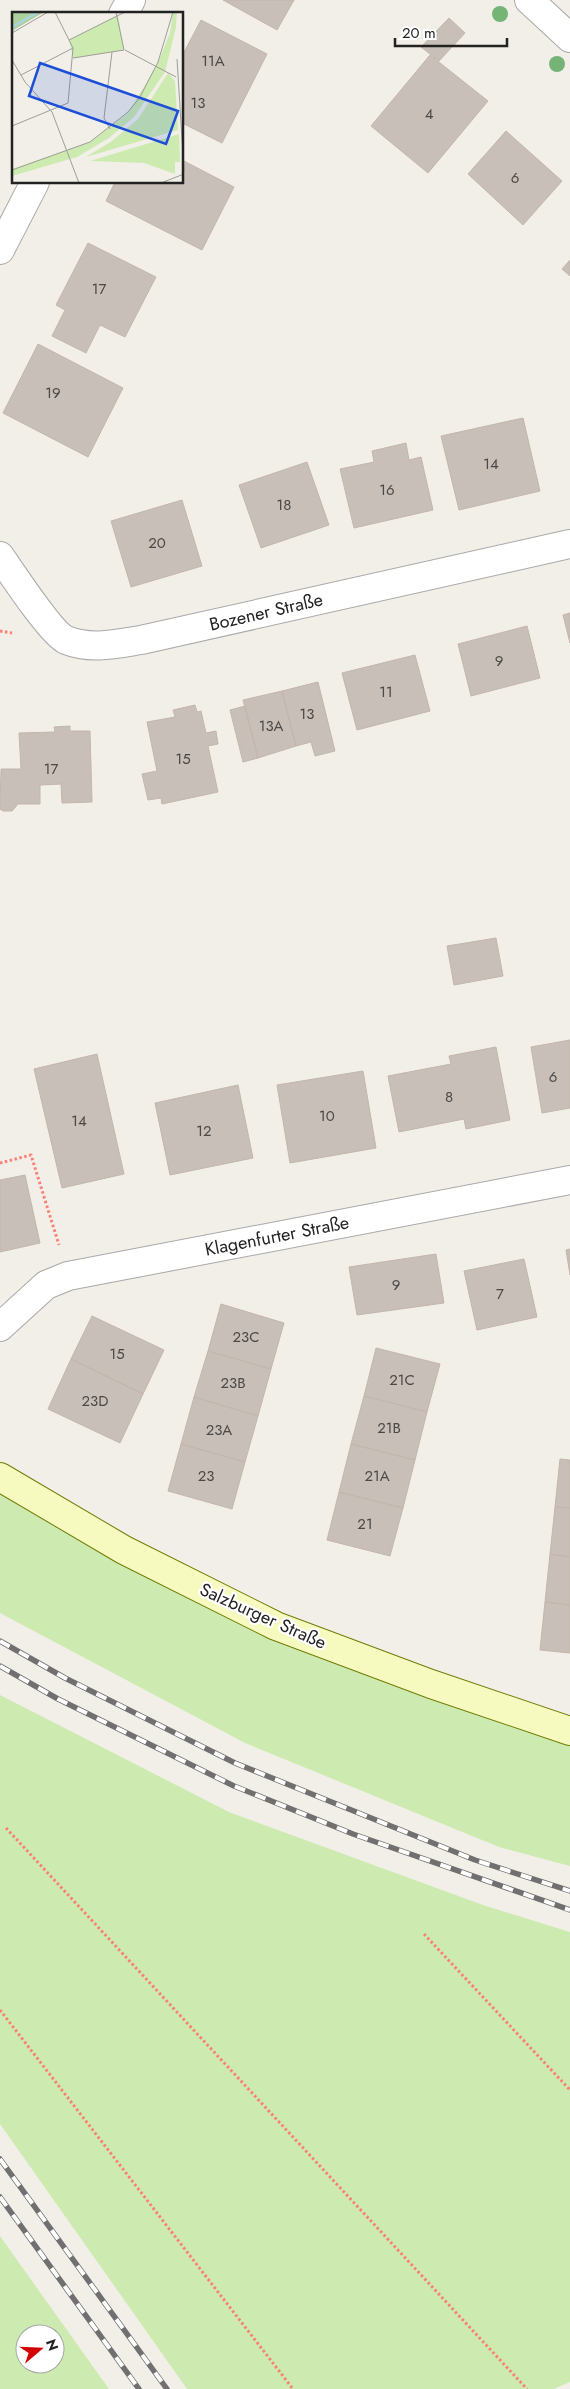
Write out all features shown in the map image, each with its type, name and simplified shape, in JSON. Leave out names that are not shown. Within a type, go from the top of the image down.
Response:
[{"type":"street","points":[[124,12],[131,0]]},
{"type":"street","points":[[529,0],[570,38]]},
{"type":"street","points":[[0,250],[34,184]]},
{"type":"street","name":"Bozener Straße","points":[[0,556],[34,606],[64,639],[98,647],[151,638],[570,544]]},
{"type":"street","name":"Klagenfurter Straße","points":[[0,1327],[46,1285],[68,1276],[570,1180]]},
{"type":"street","name":"Salzburger Straße","points":[[0,1478],[124,1550],[276,1626],[432,1684],[570,1731]]},
{"type":"path","points":[[0,1162],[31,1156],[68,1276]]},
{"type":"path","points":[[6,1828],[528,2389]]},
{"type":"path","points":[[424,1934],[570,2090]]},
{"type":"path","points":[[0,2010],[294,2389]]},
{"type":"green space","points":[[0,1477],[124,1550],[570,1731],[570,1866],[499,1847],[245,1743],[0,1613]]},
{"type":"green space","points":[[0,1695],[229,1812],[483,1905],[570,1932],[570,2382],[554,2389],[187,2389],[0,2124]]},
{"type":"green space","points":[[0,2236],[63,2324],[15,2324],[15,2374],[65,2374],[65,2327],[109,2389],[0,2389]]},
{"type":"building","points":[[223,0],[294,0],[277,30]]},
{"type":"building","points":[[449,18],[465,33],[439,61],[421,47]]},
{"type":"building","points":[[201,20],[267,54],[222,143],[184,124],[184,52]]},
{"type":"building","points":[[430,55],[488,101],[428,173],[371,126]]},
{"type":"building","points":[[506,131],[562,181],[523,225],[468,174]]},
{"type":"building","points":[[184,161],[234,187],[202,250],[106,201],[114,184],[184,184]]},
{"type":"building","points":[[88,243],[156,277],[125,337],[100,325],[86,353],[52,336],[65,310],[56,305]]},
{"type":"building","points":[[570,260],[570,276],[562,269]]},
{"type":"building","points":[[38,344],[123,388],[88,457],[3,413]]},
{"type":"building","points":[[523,418],[540,491],[459,510],[441,436]]},
{"type":"building","points":[[406,443],[409,460],[421,457],[433,510],[354,528],[340,469],[374,462],[372,451]]},
{"type":"building","points":[[307,462],[329,525],[261,548],[239,485]]},
{"type":"building","points":[[182,500],[202,566],[131,587],[111,521]]},
{"type":"building","points":[[570,613],[570,643],[563,615]]},
{"type":"building","points":[[527,626],[540,678],[471,696],[458,644]]},
{"type":"building","points":[[415,655],[430,711],[357,730],[342,673]]},
{"type":"building","points":[[318,682],[335,751],[315,756],[311,742],[296,746],[282,691]]},
{"type":"building","points":[[282,691],[296,746],[258,758],[243,700]]},
{"type":"building","points":[[195,705],[197,712],[201,711],[206,733],[216,731],[218,744],[208,746],[218,792],[162,804],[161,798],[148,800],[142,774],[157,771],[147,722],[175,717],[173,710]]},
{"type":"building","points":[[245,706],[258,758],[243,762],[230,710]]},
{"type":"building","points":[[70,726],[70,731],[90,731],[92,802],[62,803],[61,784],[40,785],[40,804],[18,804],[12,811],[0,809],[1,769],[21,769],[19,733],[55,732],[54,727]]},
{"type":"building","points":[[496,938],[503,976],[454,985],[447,946]]},
{"type":"building","points":[[570,1040],[570,1108],[542,1113],[531,1047]]},
{"type":"building","points":[[496,1047],[510,1120],[466,1129],[464,1119],[399,1132],[388,1076],[451,1064],[449,1056]]},
{"type":"building","points":[[97,1054],[124,1174],[62,1188],[34,1069]]},
{"type":"building","points":[[363,1071],[376,1148],[290,1163],[277,1085]]},
{"type":"building","points":[[238,1085],[253,1158],[170,1175],[155,1103]]},
{"type":"building","points":[[25,1175],[40,1243],[0,1252],[0,1180]]},
{"type":"building","points":[[570,1249],[570,1275],[566,1250]]},
{"type":"building","points":[[436,1254],[444,1303],[357,1315],[349,1267]]},
{"type":"building","points":[[524,1259],[537,1317],[477,1330],[464,1271]]},
{"type":"building","points":[[221,1304],[284,1323],[271,1369],[208,1351]]},
{"type":"building","points":[[92,1316],[164,1350],[143,1394],[71,1359]]},
{"type":"building","points":[[376,1348],[440,1364],[427,1412],[364,1396]]},
{"type":"building","points":[[208,1351],[271,1369],[258,1416],[194,1397]]},
{"type":"building","points":[[71,1359],[143,1394],[120,1443],[48,1409]]},
{"type":"building","points":[[364,1396],[427,1412],[415,1460],[351,1444]]},
{"type":"building","points":[[194,1397],[258,1416],[245,1462],[181,1444]]},
{"type":"building","points":[[181,1444],[245,1462],[232,1509],[168,1491]]},
{"type":"building","points":[[351,1444],[415,1460],[403,1508],[339,1492]]},
{"type":"building","points":[[560,1459],[570,1460],[570,1508],[555,1507]]},
{"type":"building","points":[[339,1492],[403,1508],[390,1556],[327,1540]]},
{"type":"building","points":[[555,1507],[570,1508],[570,1557],[550,1554]]},
{"type":"building","points":[[550,1554],[570,1557],[570,1605],[545,1602]]},
{"type":"building","points":[[545,1602],[570,1605],[570,1653],[540,1650]]},
{"type":"railway","points":[[0,1641],[65,1678],[235,1763],[475,1860],[570,1891]]},
{"type":"railway","points":[[0,1666],[58,1699],[234,1786],[353,1834],[570,1910]]},
{"type":"railway","points":[[0,2159],[167,2389]]},
{"type":"railway","points":[[0,2197],[139,2389]]}]
